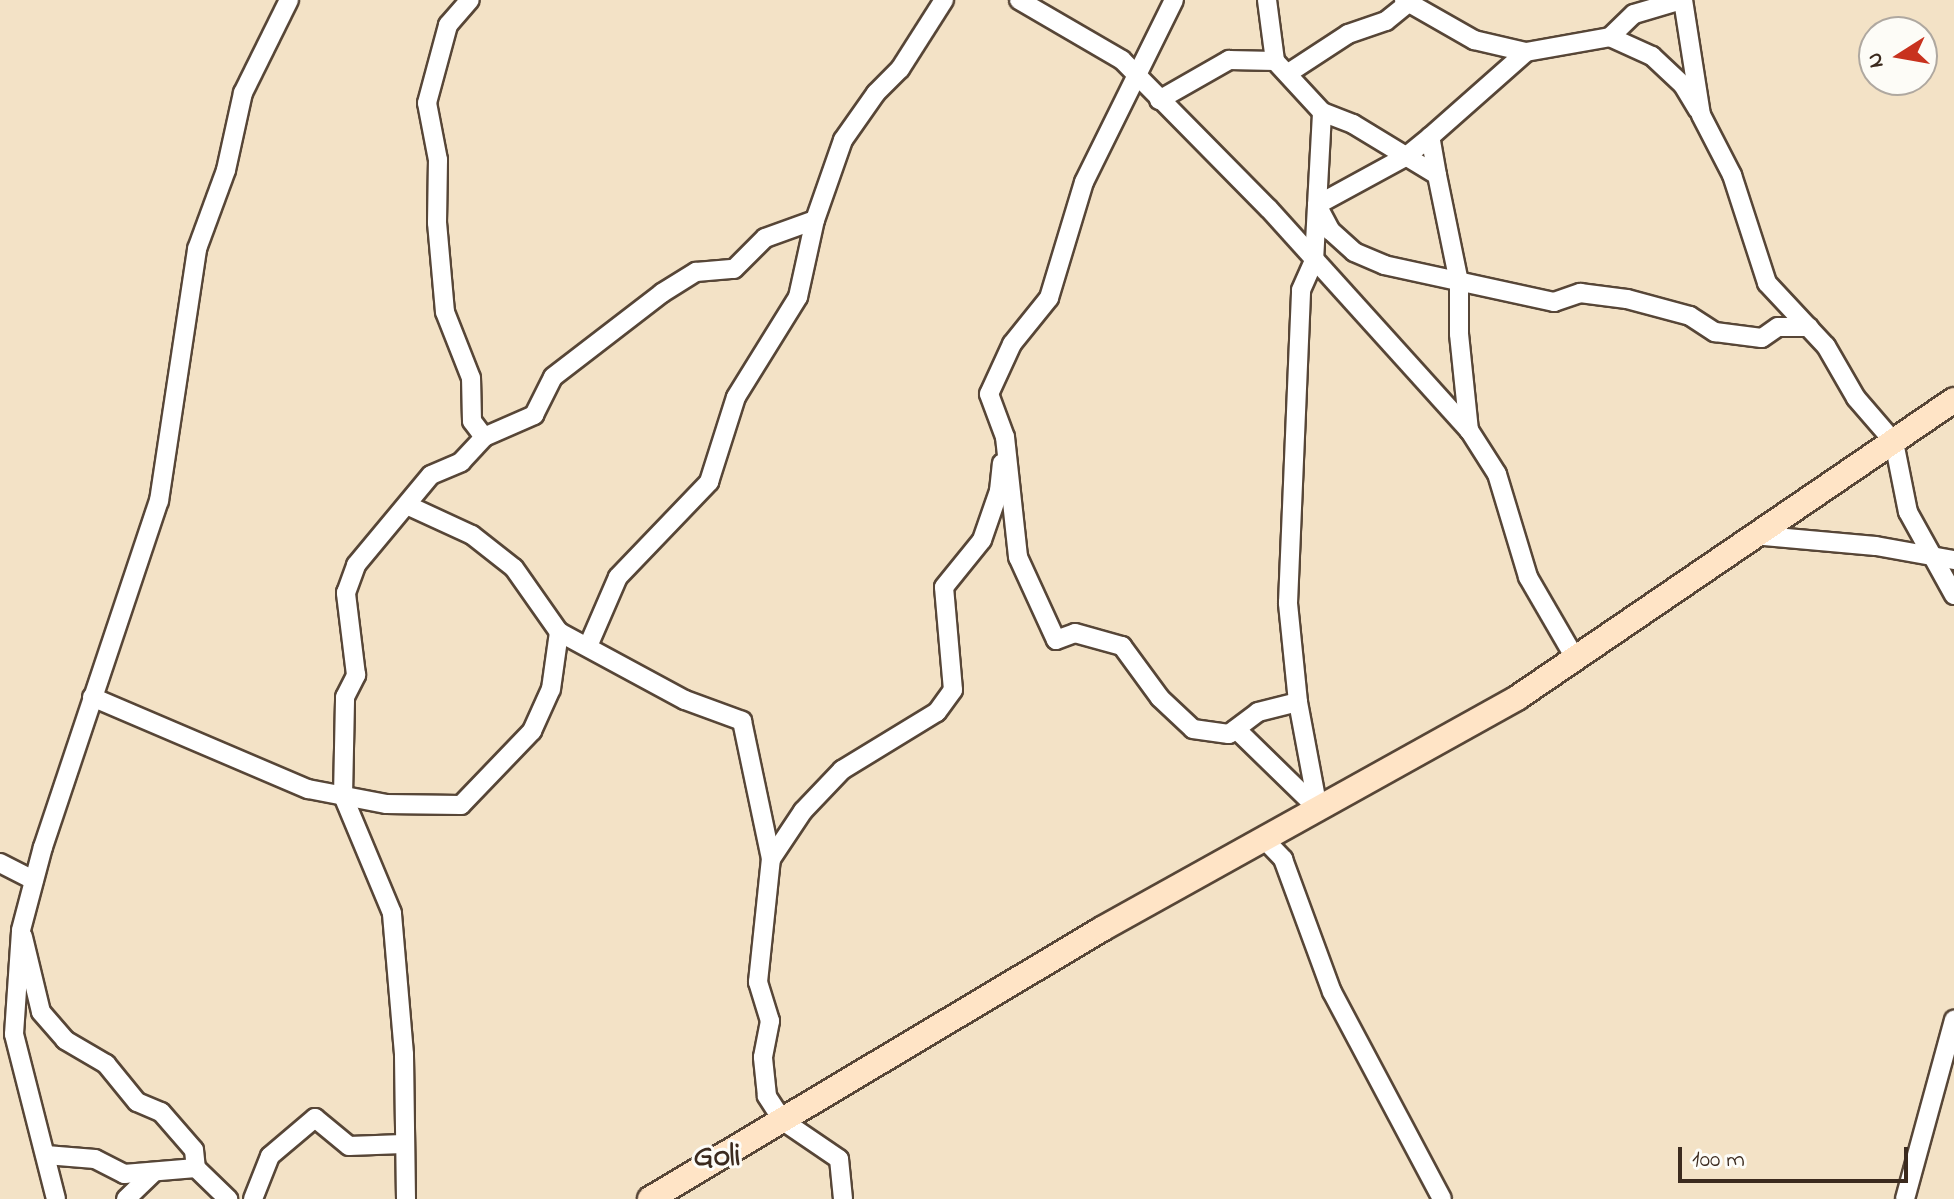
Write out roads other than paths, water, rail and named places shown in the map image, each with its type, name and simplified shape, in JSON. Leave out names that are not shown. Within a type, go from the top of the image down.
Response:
[{"type":"main road","points":[[650,1199],[1102,929],[1517,698],[1954,400]]},
{"type":"street","points":[[56,1199],[14,1034],[21,930],[92,697],[159,501],[197,249],[226,170],[243,93],[289,0]]},
{"type":"street","points":[[470,0],[448,25],[427,103],[438,160],[445,312],[471,378],[472,421],[484,437]]},
{"type":"street","points":[[589,644],[618,577],[709,482],[736,397],[798,297],[815,220],[843,140],[876,93],[900,69],[944,0]]},
{"type":"street","points":[[1019,0],[1122,60],[1314,261],[1469,430],[1497,474],[1528,577],[1575,658]]},
{"type":"street","points":[[1174,0],[1084,182],[1049,298],[1012,344],[989,394],[1005,437],[1018,557],[1056,640],[1075,633],[1122,646],[1160,698],[1193,729],[1229,734],[1258,712],[1298,702]]},
{"type":"street","points":[[1267,0],[1283,67],[1322,112],[1437,175]]},
{"type":"street","points":[[1159,100],[1229,60],[1283,67],[1338,39],[1386,21],[1406,2],[1474,40],[1526,52],[1610,37],[1634,14],[1683,0],[1701,115]]},
{"type":"street","points":[[1610,37],[1652,56],[1683,85],[1732,175],[1767,283],[1809,327],[1894,442],[1904,501],[1954,595]]},
{"type":"street","points":[[1317,205],[1405,157],[1526,52]]},
{"type":"street","points":[[1318,809],[1298,702],[1288,603],[1293,423],[1301,290],[1314,261],[1322,112]]},
{"type":"street","points":[[1430,137],[1459,282],[1469,430]]},
{"type":"street","points":[[1317,205],[1331,231],[1354,252],[1384,265],[1554,302],[1580,293],[1627,299],[1690,316],[1715,332],[1762,338],[1778,327],[1809,327]]},
{"type":"street","points":[[406,1199],[404,1054],[392,913],[343,796],[345,697],[356,675],[346,593],[356,565],[409,506],[431,475],[461,462],[484,437],[534,415],[553,377],[662,293],[696,272],[734,269],[765,238],[815,220]]},
{"type":"street","points":[[771,859],[803,811],[842,770],[882,750],[893,734],[937,712],[953,690],[944,587],[982,540],[999,491],[1005,437]]},
{"type":"street","points":[[409,506],[472,535],[514,568],[559,632],[589,644],[685,700],[742,721],[771,859],[758,982],[770,1021],[763,1057],[767,1096],[783,1121],[839,1159],[843,1199]]},
{"type":"street","points":[[1753,535],[1876,546],[1933,559],[1954,560]]},
{"type":"street","points":[[92,697],[308,789],[386,804],[461,805],[532,731],[551,689],[559,632]]},
{"type":"street","points":[[1236,729],[1318,809]]},
{"type":"street","points":[[1264,839],[1283,859],[1332,992],[1442,1199]]},
{"type":"street","points":[[0,863],[34,880]]},
{"type":"street","points":[[21,930],[41,1012],[65,1040],[106,1064],[137,1102],[161,1112],[194,1150],[196,1168],[228,1199]]},
{"type":"street","points":[[1905,1199],[1954,1020]]},
{"type":"street","points":[[253,1199],[270,1156],[315,1118],[349,1146],[403,1144]]},
{"type":"street","points":[[46,1155],[95,1159],[124,1174],[196,1168]]},
{"type":"street","points":[[126,1199],[154,1172]]},
{"type":"district","name":"Goli","points":[[717,1158]]}]
